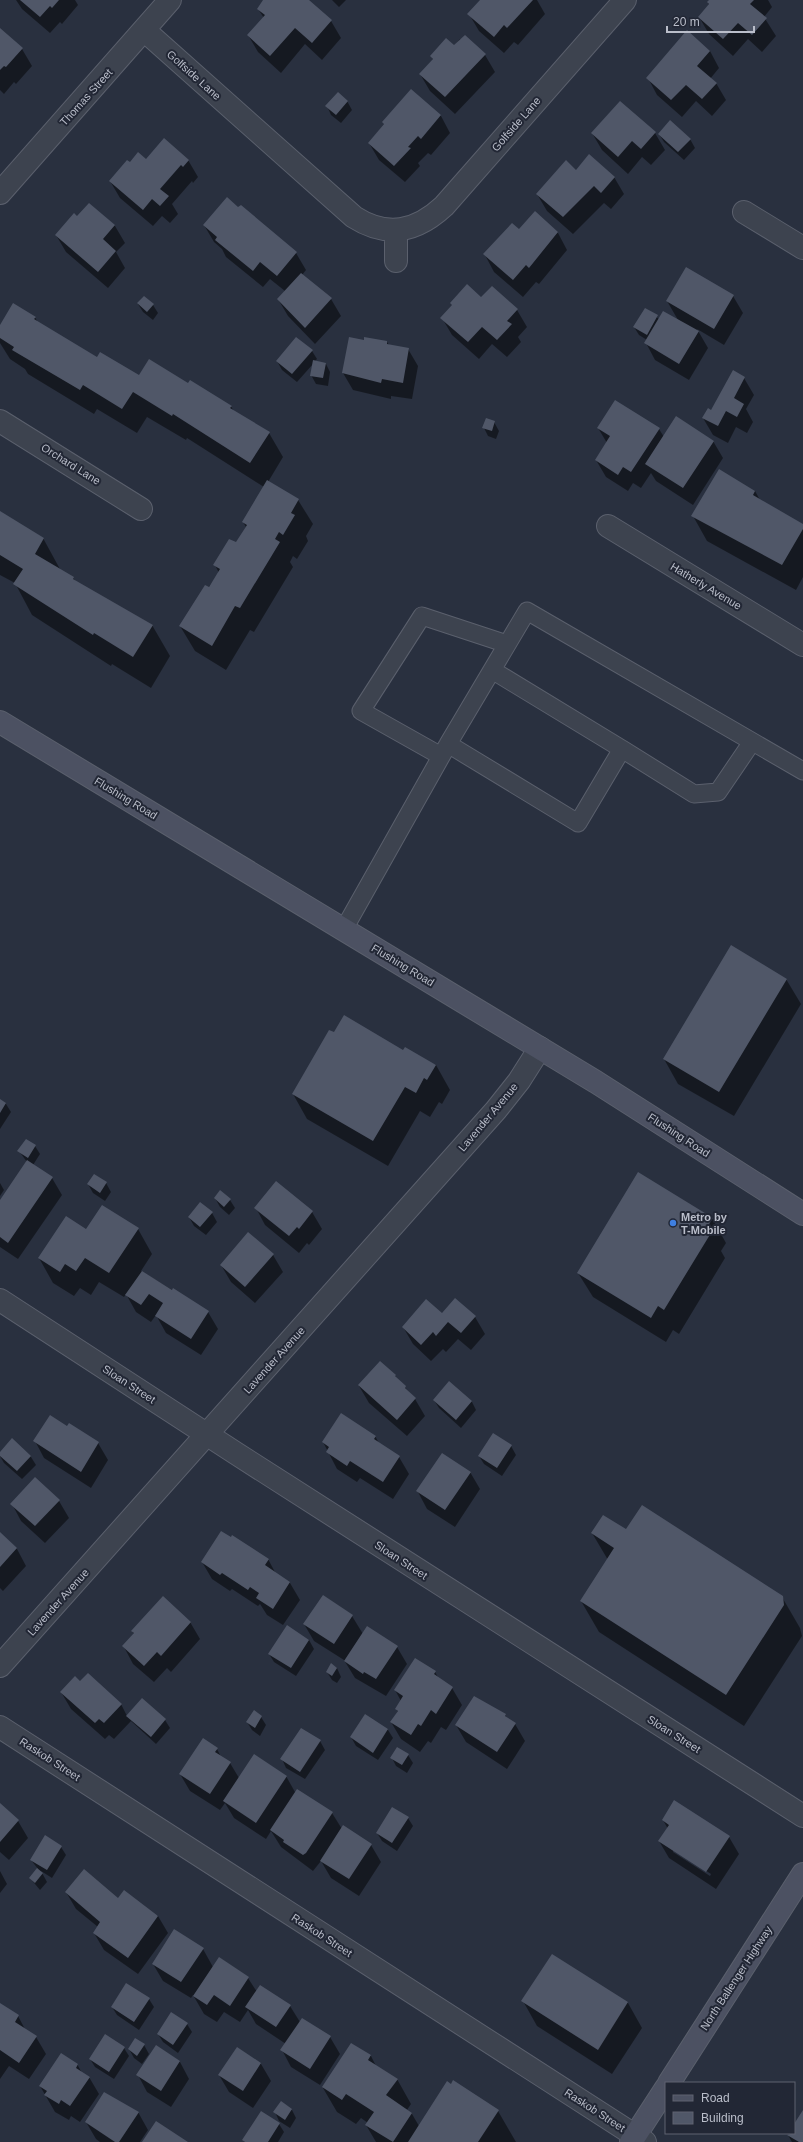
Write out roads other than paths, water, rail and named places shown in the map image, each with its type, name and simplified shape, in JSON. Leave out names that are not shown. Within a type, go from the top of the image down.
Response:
[{"type":"main road","name":"Flushing Road","points":[[0,722],[540,1048],[803,1214]]},
{"type":"main road","name":"North Ballenger Highway","points":[[670,2082],[803,1874]]},
{"type":"main road","points":[[637,2140],[665,2090]]},
{"type":"street","name":"Thomas Street","points":[[0,193],[170,0]]},
{"type":"street","name":"Golfside Lane","points":[[144,30],[354,217],[372,226],[396,230],[421,224],[444,206],[625,0]]},
{"type":"street","points":[[744,212],[803,248]]},
{"type":"street","points":[[396,230],[396,261]]},
{"type":"street","name":"Orchard Lane","points":[[0,421],[141,509]]},
{"type":"street","name":"Hatherly Avenue","points":[[608,526],[803,645]]},
{"type":"street","name":"Lavender Avenue","points":[[0,1666],[496,1110],[519,1081],[540,1048]]},
{"type":"street","name":"Sloan Street","points":[[0,1300],[207,1435],[803,1816]]},
{"type":"street","name":"Raskob Street","points":[[0,1727],[637,2140]]},
{"type":"lane","points":[[344,929],[445,750],[527,611],[803,771]]},
{"type":"lane","points":[[507,644],[422,616],[361,711],[445,750],[578,823],[622,748]]},
{"type":"lane","points":[[492,670],[622,748],[694,794],[718,792],[752,742]]},
{"type":"place","name":"Metro by T-Mobile","points":[[673,1223]]}]
